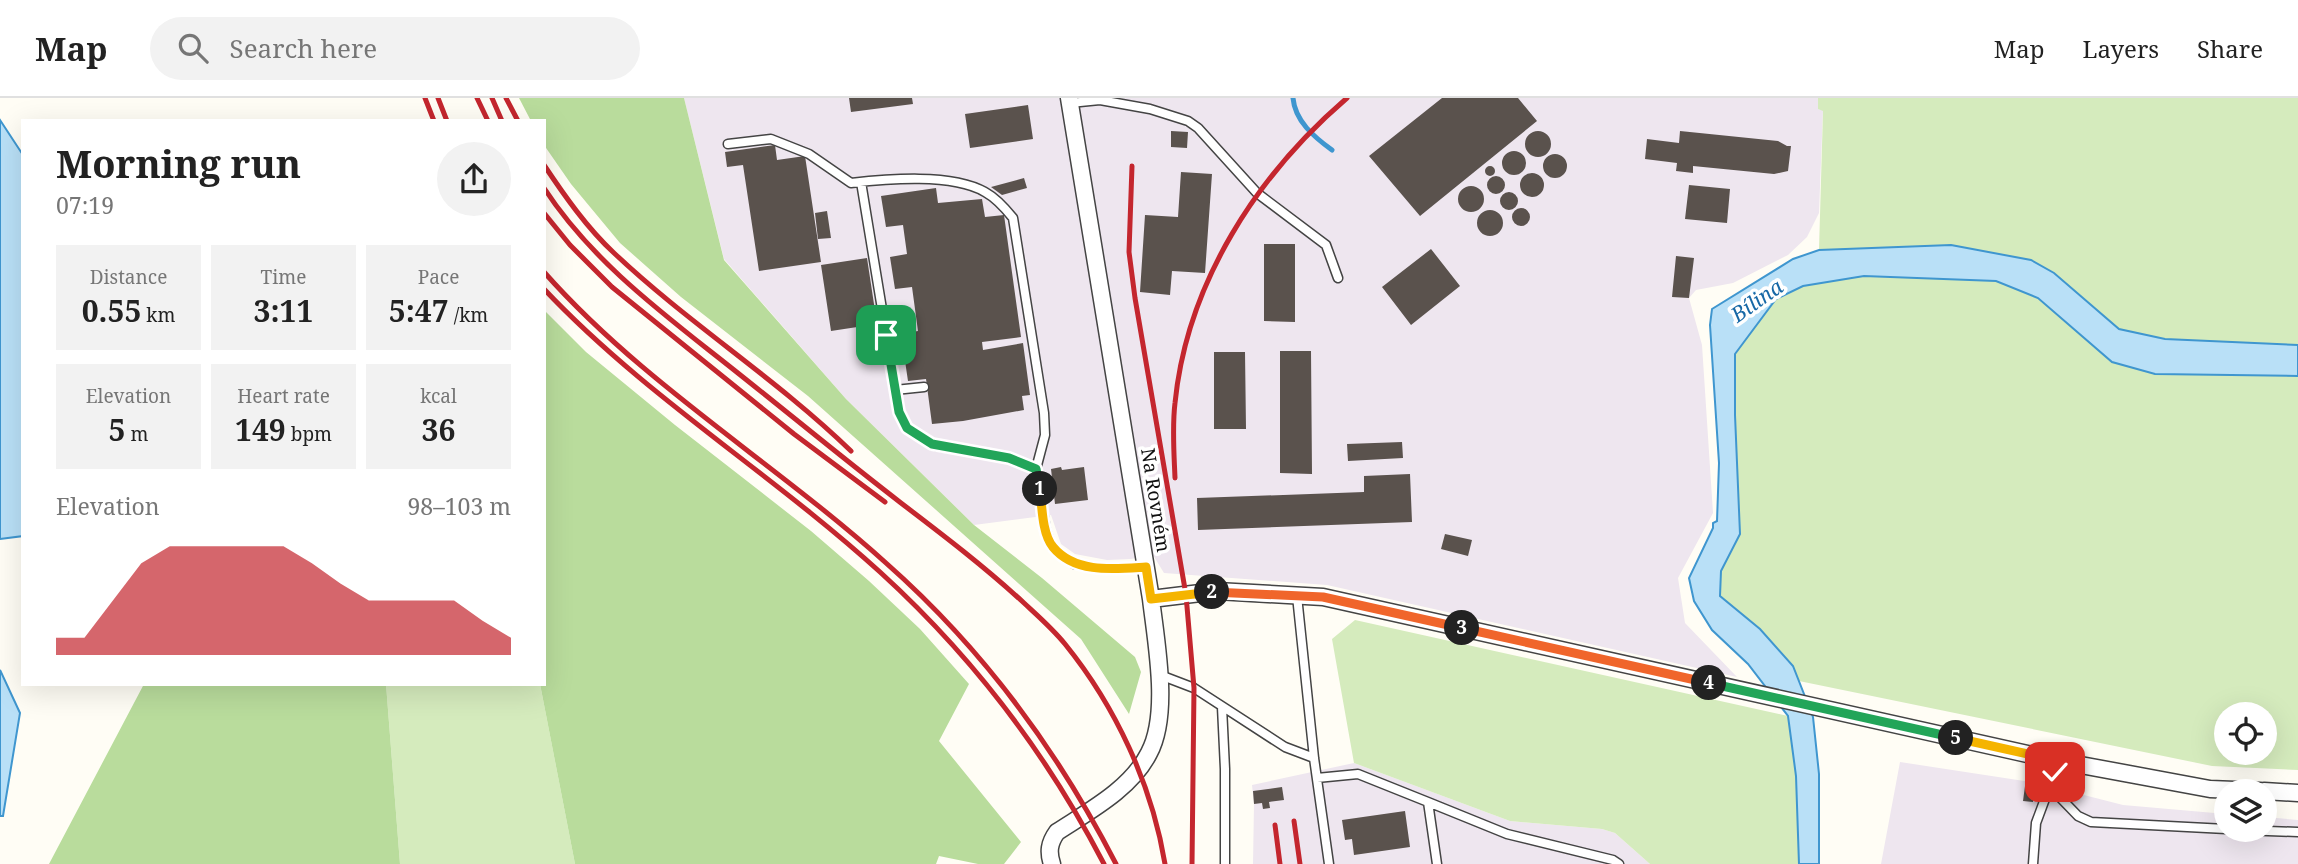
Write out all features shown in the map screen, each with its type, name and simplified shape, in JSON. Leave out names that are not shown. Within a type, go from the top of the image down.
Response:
[{"type":"street","name":"Na Rovném","points":[[1052,864],[1049,851],[1051,840],[1057,832],[1114,792],[1138,769],[1150,752],[1157,730],[1160,675],[1146,567],[1070,100]]},
{"type":"street","points":[[1151,599],[1217,591],[1323,597],[2059,761],[2214,789]]},
{"type":"street","points":[[2277,792],[2298,793]]},
{"type":"lane","points":[[1070,100],[1100,100],[1150,109],[1188,121],[1257,193],[1326,245],[1338,278]]},
{"type":"lane","points":[[728,144],[771,139],[809,153],[851,183],[908,177],[963,184],[984,191],[1002,205],[1013,218],[1044,413],[1045,435],[1036,469],[1046,530],[1052,547],[1074,564],[1107,569],[1146,567]]},
{"type":"lane","points":[[861,182],[899,412],[907,428],[932,444],[1009,458],[1036,469]]},
{"type":"lane","points":[[895,390],[924,387]]},
{"type":"lane","points":[[1297,596],[1314,758],[1329,864]]},
{"type":"lane","points":[[1160,675],[1194,688],[1285,747],[1314,758]]},
{"type":"lane","points":[[1222,708],[1225,864]]},
{"type":"lane","points":[[2033,864],[2036,823],[2059,761]]},
{"type":"lane","points":[[1317,778],[1358,774],[1507,834],[1614,860],[1619,864]]},
{"type":"lane","points":[[2049,786],[2078,817],[2091,822],[2214,828]]},
{"type":"lane","points":[[1428,802],[1434,864]]},
{"type":"lane","points":[[2277,831],[2298,832]]},
{"type":"shaded area","points":[[684,98],[1818,98],[1818,109],[1823,110],[1819,213],[1807,237],[1788,255],[1733,283],[1696,290],[1689,298],[1702,345],[1713,513],[1678,578],[1685,623],[1737,677],[1327,585],[1164,573],[1153,555],[1107,560],[1075,554],[1061,544],[1051,515],[974,525],[846,399],[724,259]]},
{"type":"shaded area","points":[[1900,762],[2037,783],[2123,805],[2214,813],[2214,842],[2277,842],[2277,818],[2298,820],[2298,864],[1881,864]]},
{"type":"shaded area","points":[[1354,763],[1510,821],[1602,829],[1615,833],[1650,864],[1253,864],[1252,785]]},
{"type":"green space","points":[[519,98],[684,98],[724,260],[846,399],[974,525],[1042,578],[1135,657],[1141,672],[1129,714],[1081,639],[808,396],[681,297],[620,243],[571,184],[546,148],[546,119],[530,119]]},
{"type":"green space","points":[[1818,98],[2298,98],[2298,345],[2165,339],[2119,329],[2054,273],[2031,260],[1951,245],[1819,250],[1823,111],[1818,109]]},
{"type":"green space","points":[[1864,276],[1996,281],[2038,298],[2112,362],[2155,374],[2298,376],[2298,770],[2212,766],[1799,681],[1793,666],[1720,596],[1721,571],[1740,534],[1735,354],[1776,299],[1803,286]]},
{"type":"green space","points":[[546,312],[586,352],[811,531],[920,629],[969,684],[939,741],[1021,842],[1004,864],[978,864],[939,856],[936,864],[575,864],[540,686],[546,686]]},
{"type":"green space","points":[[1355,620],[1788,716],[1796,776],[1799,864],[1650,864],[1615,833],[1602,829],[1510,821],[1354,763],[1332,639]]},
{"type":"green space","points":[[143,686],[386,686],[400,864],[49,864]]},
{"type":"green space","points":[[386,686],[540,686],[575,864],[400,864]]},
{"type":"water","points":[[0,120],[21,152],[21,536],[0,539]]},
{"type":"water","name":"Bílina","points":[[1951,245],[2031,260],[2054,273],[2119,329],[2165,339],[2298,345],[2298,376],[2155,374],[2112,362],[2038,298],[1996,281],[1864,276],[1803,286],[1776,299],[1735,354],[1740,534],[1721,571],[1720,596],[1760,629],[1793,666],[1813,717],[1819,774],[1819,864],[1799,864],[1796,776],[1788,716],[1748,664],[1712,630],[1694,601],[1689,578],[1713,523],[1717,521],[1719,463],[1710,325],[1712,309],[1793,259],[1819,250]]},
{"type":"water","points":[[0,670],[20,713],[3,816],[0,816]]},
{"type":"building","points":[[849,98],[912,98],[913,104],[851,112]]},
{"type":"building","points":[[1442,98],[1518,98],[1537,121],[1420,216],[1369,156]]},
{"type":"building","points":[[1028,105],[1033,139],[970,148],[965,114]]},
{"type":"building","points":[[1171,131],[1188,132],[1187,148],[1171,147]]},
{"type":"building","points":[[1538,131],[1547,135],[1551,144],[1547,153],[1538,157],[1529,153],[1525,144],[1529,135]]},
{"type":"building","points":[[1680,131],[1778,141],[1791,146],[1788,171],[1774,174],[1693,166],[1693,173],[1676,171],[1677,163],[1645,159],[1647,139],[1679,143]]},
{"type":"building","points":[[775,145],[777,160],[805,156],[821,262],[759,271],[743,165],[727,167],[725,152]]},
{"type":"building","points":[[1514,151],[1523,154],[1526,163],[1523,172],[1514,175],[1505,172],[1502,163],[1505,154]]},
{"type":"building","points":[[1555,154],[1564,157],[1567,166],[1564,175],[1555,178],[1546,175],[1543,166],[1546,157]]},
{"type":"building","points":[[1490,166],[1495,171],[1490,176],[1485,171]]},
{"type":"building","points":[[1181,172],[1212,174],[1205,273],[1172,271],[1170,295],[1140,292],[1145,215],[1178,217]]},
{"type":"building","points":[[1532,173],[1541,176],[1544,185],[1541,194],[1532,197],[1523,194],[1520,185],[1523,176]]},
{"type":"building","points":[[1496,176],[1502,179],[1505,185],[1502,191],[1496,194],[1490,191],[1487,185],[1490,179]]},
{"type":"building","points":[[1024,178],[1027,188],[1002,195],[991,187]]},
{"type":"building","points":[[1689,185],[1730,189],[1727,223],[1685,219]]},
{"type":"building","points":[[1471,186],[1480,190],[1484,199],[1480,208],[1471,212],[1462,208],[1458,199],[1462,190]]},
{"type":"building","points":[[936,188],[938,203],[982,199],[985,217],[1004,215],[1021,337],[982,342],[983,350],[1023,343],[1030,395],[1022,396],[1024,410],[932,424],[926,379],[908,381],[901,334],[918,331],[912,287],[895,289],[890,257],[907,254],[903,225],[886,227],[881,196]]},
{"type":"building","points":[[1509,192],[1515,195],[1518,201],[1515,207],[1509,210],[1503,207],[1500,201],[1503,195]]},
{"type":"building","points":[[1521,208],[1527,211],[1530,217],[1527,223],[1521,226],[1515,223],[1512,217],[1515,211]]},
{"type":"building","points":[[1490,210],[1499,214],[1503,223],[1499,232],[1490,236],[1481,232],[1477,223],[1481,214]]},
{"type":"building","points":[[827,211],[831,238],[818,239],[815,213]]},
{"type":"building","points":[[1264,244],[1295,244],[1295,322],[1264,321]]},
{"type":"building","points":[[1431,249],[1460,286],[1411,325],[1382,287]]},
{"type":"building","points":[[1676,256],[1694,258],[1689,298],[1672,297]]},
{"type":"building","points":[[867,258],[877,324],[831,331],[821,265]]},
{"type":"building","points":[[1280,351],[1311,351],[1312,474],[1280,473]]},
{"type":"building","points":[[1214,352],[1245,352],[1246,429],[1214,429]]},
{"type":"building","points":[[1402,442],[1403,458],[1348,461],[1347,444]]},
{"type":"building","points":[[1061,467],[1062,470],[1084,467],[1088,500],[1055,504],[1051,469]]},
{"type":"building","points":[[1410,474],[1412,522],[1198,530],[1197,498],[1364,492],[1364,476]]},
{"type":"building","points":[[1445,534],[1472,540],[1468,556],[1441,549]]},
{"type":"building","points":[[2025,786],[2034,786],[2033,802],[2023,801]]},
{"type":"building","points":[[1282,787],[1284,800],[1269,802],[1270,808],[1263,809],[1262,803],[1254,804],[1253,791]]},
{"type":"building","points":[[1405,811],[1410,847],[1354,855],[1352,839],[1345,840],[1342,820]]},
{"type":"waterway","points":[[1293,98],[1301,121],[1332,150]]},
{"type":"railway","points":[[425,98],[433,119]]},
{"type":"railway","points":[[438,98],[446,119]]},
{"type":"railway","points":[[477,98],[487,119]]},
{"type":"railway","points":[[492,98],[501,119]]},
{"type":"railway","points":[[506,98],[517,119]]},
{"type":"railway","points":[[1175,478],[1174,412],[1182,359],[1194,316],[1211,274],[1256,197],[1314,128],[1347,98]]},
{"type":"railway","points":[[1132,166],[1129,252],[1186,595],[1194,688],[1192,864]]},
{"type":"railway","points":[[546,168],[585,222],[614,253],[851,451]]},
{"type":"railway","points":[[546,191],[599,256],[642,296],[979,564],[1056,633],[1083,668],[1116,720],[1151,805],[1165,864]]},
{"type":"railway","points":[[546,215],[570,245],[612,287],[794,434],[885,502]]},
{"type":"railway","points":[[546,274],[583,313],[666,387],[843,526],[921,595],[985,665],[1043,741],[1116,864]]},
{"type":"railway","points":[[546,291],[624,364],[796,501],[880,572],[913,604],[976,672],[1005,708],[1058,784],[1104,864]]},
{"type":"railway","points":[[1294,821],[1300,864]]},
{"type":"railway","points":[[1275,825],[1280,864]]},
{"type":"route","points":[[886,335],[899,412],[907,428],[932,444],[1009,458],[1036,469],[1046,530],[1052,547],[1074,564],[1107,569],[1146,567],[1151,599],[1217,591],[1323,597],[2059,761],[2055,772]]}]
